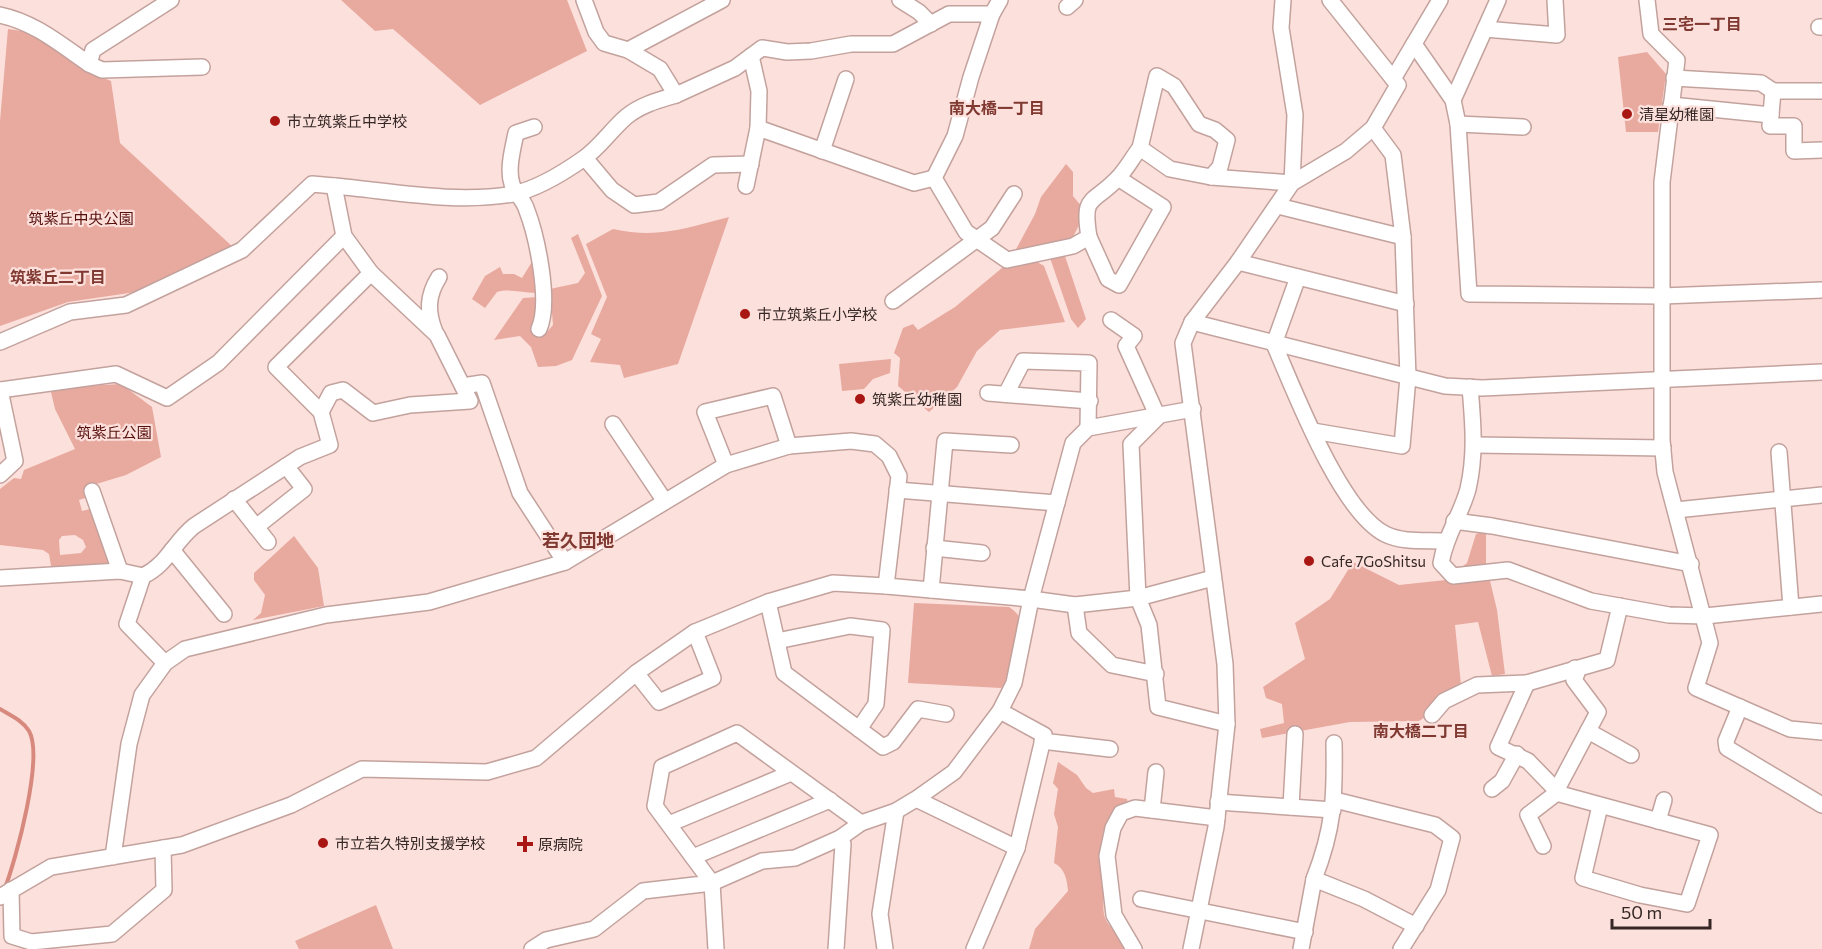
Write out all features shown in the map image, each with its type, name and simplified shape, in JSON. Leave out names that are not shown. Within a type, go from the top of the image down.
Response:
[{"type":"street","points":[[89,64],[93,50],[171,0]]},
{"type":"street","points":[[584,0],[596,32],[604,43],[628,50],[660,69],[676,95]]},
{"type":"street","points":[[628,50],[722,0]]},
{"type":"street","points":[[900,0],[919,12],[931,24]]},
{"type":"street","points":[[758,128],[914,183],[934,178],[955,136],[971,76],[992,14],[1000,0]]},
{"type":"street","points":[[1283,0],[1281,28],[1295,115],[1292,183]]},
{"type":"street","points":[[1191,949],[1217,818],[1227,724],[1225,664],[1183,343],[1192,322],[1238,262],[1292,183],[1346,151],[1373,128],[1398,86],[1330,0]]},
{"type":"street","points":[[1393,79],[1440,0]]},
{"type":"street","points":[[1453,100],[1498,0]]},
{"type":"street","points":[[1485,29],[1557,36],[1555,0]]},
{"type":"street","points":[[1647,0],[1652,34],[1677,60],[1662,182],[1663,448],[1665,472],[1705,616],[1710,643],[1696,688],[1790,729],[1822,732]]},
{"type":"street","points":[[0,342],[70,312],[126,304],[242,250],[312,184],[461,198],[517,192],[533,187],[585,158],[628,116],[653,101],[676,95],[735,68],[762,48],[787,52],[811,51],[851,44],[892,44],[949,14],[992,14]]},
{"type":"street","points":[[0,15],[21,20],[37,28],[89,64],[102,70],[202,67]]},
{"type":"street","points":[[1414,44],[1453,100],[1458,124],[1469,294],[1662,296],[1822,290]]},
{"type":"street","points":[[746,186],[758,128],[759,91],[750,56]]},
{"type":"street","points":[[1118,178],[1163,207],[1119,285],[1108,279],[1089,237],[1085,215],[1094,197],[1118,178],[1140,148],[1157,76],[1174,86],[1199,124],[1215,130],[1227,140],[1220,167],[1211,177]]},
{"type":"street","points":[[1674,78],[1761,82],[1773,91],[1822,91]]},
{"type":"street","points":[[822,151],[846,79]]},
{"type":"street","points":[[1773,91],[1770,126],[1794,126],[1794,151],[1822,150]]},
{"type":"street","points":[[1671,105],[1771,115]]},
{"type":"street","points":[[1458,124],[1523,127]]},
{"type":"street","points":[[534,127],[516,134],[511,164],[512,184],[526,208],[546,291],[544,317],[539,329]]},
{"type":"street","points":[[1313,431],[1402,446],[1408,376],[1403,237],[1394,156],[1373,128]]},
{"type":"street","points":[[1140,148],[1170,169],[1211,177],[1292,183]]},
{"type":"street","points":[[585,158],[612,190],[634,205],[659,202],[713,165],[751,164]]},
{"type":"street","points":[[934,178],[966,232],[1007,260],[1074,246],[1089,237]]},
{"type":"street","points":[[334,186],[344,236],[371,273],[436,335]]},
{"type":"street","points":[[893,302],[975,238],[992,228],[1014,194]]},
{"type":"street","points":[[1278,206],[1403,237]]},
{"type":"street","points":[[0,475],[15,461],[0,390],[116,374],[167,398],[218,363],[344,236]]},
{"type":"street","points":[[1238,262],[1406,304]]},
{"type":"street","points":[[0,578],[120,571],[143,576],[156,570],[179,538],[194,526],[300,457],[330,445],[321,412],[276,367],[371,273]]},
{"type":"street","points":[[321,412],[332,393],[343,390],[373,413],[410,405],[470,401],[436,335],[429,315],[430,291],[439,277]]},
{"type":"street","points":[[1298,277],[1274,344],[1313,431],[1355,509],[1384,534],[1406,540],[1445,541]]},
{"type":"street","points":[[1111,320],[1134,336],[1126,346],[1158,417]]},
{"type":"street","points":[[1192,322],[1445,386],[1470,387],[1822,372]]},
{"type":"street","points":[[1006,394],[1023,361],[1089,363],[1088,428]]},
{"type":"street","points":[[463,386],[482,383],[520,493],[565,562]]},
{"type":"street","points":[[1470,387],[1475,445],[1467,491],[1445,541],[1441,563],[1453,576],[1508,570],[1591,601],[1669,615],[1705,616],[1822,604]]},
{"type":"street","points":[[988,393],[1090,401]]},
{"type":"street","points":[[726,465],[705,412],[773,396],[789,446]]},
{"type":"street","points":[[532,949],[554,944],[594,928],[644,891],[712,883],[762,861],[795,858],[840,838],[861,824],[896,811],[954,771],[1000,711],[1014,683],[1031,599],[1072,443],[1088,428],[1193,409]]},
{"type":"street","points":[[1158,417],[1131,444],[1138,598],[1149,625],[1158,707],[1227,724]]},
{"type":"street","points":[[613,424],[664,500]]},
{"type":"street","points":[[113,856],[134,718],[142,696],[165,663],[185,649],[326,615],[429,602],[565,562],[664,500],[726,465],[789,446],[850,441],[875,444],[889,456],[899,476],[886,586]]},
{"type":"street","points":[[931,590],[945,441],[1011,445]]},
{"type":"street","points":[[1475,445],[1663,448]]},
{"type":"street","points":[[1779,452],[1791,607]]},
{"type":"street","points":[[256,526],[304,489],[286,466]]},
{"type":"street","points":[[897,490],[1056,503]]},
{"type":"street","points":[[92,491],[120,571]]},
{"type":"street","points":[[1676,510],[1822,495]]},
{"type":"street","points":[[234,500],[268,542]]},
{"type":"street","points":[[1454,522],[1492,526],[1691,564]]},
{"type":"street","points":[[934,548],[982,553]]},
{"type":"street","points":[[172,550],[224,614]]},
{"type":"street","points":[[143,576],[127,624],[165,663]]},
{"type":"street","points":[[163,848],[164,890],[112,934],[32,942],[12,936],[5,893],[51,867],[113,856],[163,848],[182,845],[291,805],[362,769],[487,772],[536,758],[636,673],[694,632],[768,602],[833,582],[1031,599],[1075,605],[1138,598],[1213,578]]},
{"type":"street","points":[[768,602],[784,673],[883,747],[893,742],[918,709],[946,714]]},
{"type":"street","points":[[1075,605],[1079,633],[1112,665],[1155,674]]},
{"type":"street","points":[[1432,715],[1444,701],[1477,686],[1527,682],[1607,660],[1620,606]]},
{"type":"street","points":[[777,641],[850,626],[882,630],[876,704],[860,729]]},
{"type":"street","points":[[636,673],[659,702],[712,678],[694,632]]},
{"type":"street","points":[[1543,846],[1528,815],[1551,799],[1598,712],[1574,680],[1577,673],[1575,668]]},
{"type":"street","points":[[1527,682],[1498,747],[1528,761],[1556,790],[1570,797],[1710,835],[1687,904],[1640,895],[1583,878],[1600,806]]},
{"type":"street","points":[[1740,707],[1726,741],[1727,748],[1822,805]]},
{"type":"street","points":[[974,949],[1017,848],[1044,735],[1000,711]]},
{"type":"street","points":[[1588,731],[1631,755]]},
{"type":"street","points":[[716,949],[712,883],[655,806],[662,767],[737,733],[861,824]]},
{"type":"street","points":[[1291,807],[1294,734]]},
{"type":"street","points":[[1042,741],[1110,749]]},
{"type":"street","points":[[1301,949],[1314,879],[1328,844],[1334,805],[1334,743]]},
{"type":"street","points":[[1492,789],[1502,781],[1517,754]]},
{"type":"street","points":[[669,824],[791,772]]},
{"type":"street","points":[[1152,810],[1156,772]]},
{"type":"street","points":[[916,799],[1017,848]]},
{"type":"street","points":[[693,857],[830,800]]},
{"type":"street","points":[[1658,821],[1664,800]]},
{"type":"street","points":[[1218,802],[1291,807],[1334,805],[1434,825],[1452,838],[1438,890],[1401,949]]},
{"type":"street","points":[[1132,948],[1114,915],[1107,856],[1113,828],[1120,813],[1135,808],[1217,818]]},
{"type":"street","points":[[885,949],[880,914],[896,811]]},
{"type":"street","points":[[836,949],[843,844],[840,838]]},
{"type":"street","points":[[1314,879],[1364,899],[1416,926]]},
{"type":"street","points":[[1141,899],[1305,932]]},
{"type":"green space","points":[[341,0],[567,0],[587,51],[480,105],[393,29],[375,31]]},
{"type":"green space","name":"筑紫丘中央公園","points":[[8,29],[29,32],[82,69],[111,81],[120,143],[234,248],[136,292],[68,302],[0,326],[0,121]]},
{"type":"green space","points":[[1647,52],[1666,74],[1658,132],[1626,132],[1618,57]]},
{"type":"green space","points":[[1066,164],[1073,172],[1073,196],[1082,207],[1080,223],[1071,241],[1015,251],[1035,214],[1041,197]]},
{"type":"green space","points":[[729,217],[678,364],[624,378],[620,365],[590,362],[601,339],[591,334],[607,297],[586,244],[613,229],[644,233],[672,231]]},
{"type":"green space","points":[[578,234],[602,296],[572,360],[556,366],[538,367],[531,347],[520,336],[494,340],[523,298],[538,297],[535,331],[546,333],[553,325],[550,289],[578,283],[585,273],[571,238]]},
{"type":"green space","points":[[1064,253],[1086,319],[1078,328],[1071,319],[1049,255]]},
{"type":"green space","points":[[533,260],[540,293],[497,292],[485,308],[472,299],[485,276],[500,267],[503,274],[514,274],[522,278]]},
{"type":"green space","points":[[1034,260],[1044,266],[1065,322],[1000,330],[977,351],[957,387],[929,412],[898,386],[900,358],[894,353],[903,328],[913,324],[918,330],[955,307],[1008,263]]},
{"type":"green space","points":[[891,359],[890,373],[873,379],[864,389],[842,391],[839,364]]},
{"type":"green space","name":"筑紫丘公園","points":[[121,384],[152,407],[161,457],[126,475],[93,485],[88,497],[79,500],[82,511],[94,508],[112,567],[51,566],[49,554],[43,550],[0,545],[0,489],[14,478],[21,479],[24,470],[75,449],[55,409],[50,388]],"holes":[[[75,535],[83,540],[86,547],[81,553],[60,555],[59,540],[62,536]]]},
{"type":"green space","points":[[1486,531],[1486,564],[1497,610],[1505,674],[1492,676],[1478,622],[1455,625],[1461,685],[1448,702],[1419,721],[1350,722],[1262,738],[1260,729],[1284,723],[1282,704],[1266,698],[1263,687],[1305,659],[1295,623],[1330,599],[1353,562],[1399,585],[1446,580],[1467,563],[1476,534]]},
{"type":"green space","points":[[294,536],[318,568],[324,606],[253,620],[261,613],[265,595],[254,580],[254,573]]},
{"type":"green space","points":[[914,603],[1009,607],[1015,612],[1019,618],[1018,633],[1004,685],[1001,688],[908,683]]},
{"type":"green space","points":[[1058,762],[1077,775],[1086,788],[1093,793],[1114,789],[1115,797],[1127,799],[1128,805],[1117,811],[1104,828],[1101,851],[1104,915],[1126,949],[1029,949],[1035,929],[1068,891],[1063,871],[1054,863],[1058,827],[1054,814],[1058,789],[1053,783]]},
{"type":"green space","points":[[376,905],[393,949],[299,949],[295,941]]},
{"type":"waterway","points":[[0,709],[26,727],[33,744],[27,808],[5,888]]},
{"type":"place","name":"清星幼稚園","points":[[1627,114]]},
{"type":"place","name":"市立筑紫丘中学校","points":[[275,121]]},
{"type":"place","name":"市立筑紫丘小学校","points":[[745,314]]},
{"type":"place","name":"筑紫丘幼稚園","points":[[860,399]]},
{"type":"place","name":"Cafe 7GoShitsu","points":[[1309,561]]},
{"type":"place","name":"市立若久特別支援学校","points":[[323,843]]},
{"type":"place","name":"原病院","points":[[525,844]]},
{"type":"district","name":"三宅一丁目","points":[[1702,23]]},
{"type":"district","name":"南大橋一丁目","points":[[997,107]]},
{"type":"district","name":"筑紫丘二丁目","points":[[58,276]]},
{"type":"district","name":"若久団地","points":[[578,540]]},
{"type":"district","name":"南大橋二丁目","points":[[1421,730]]}]
